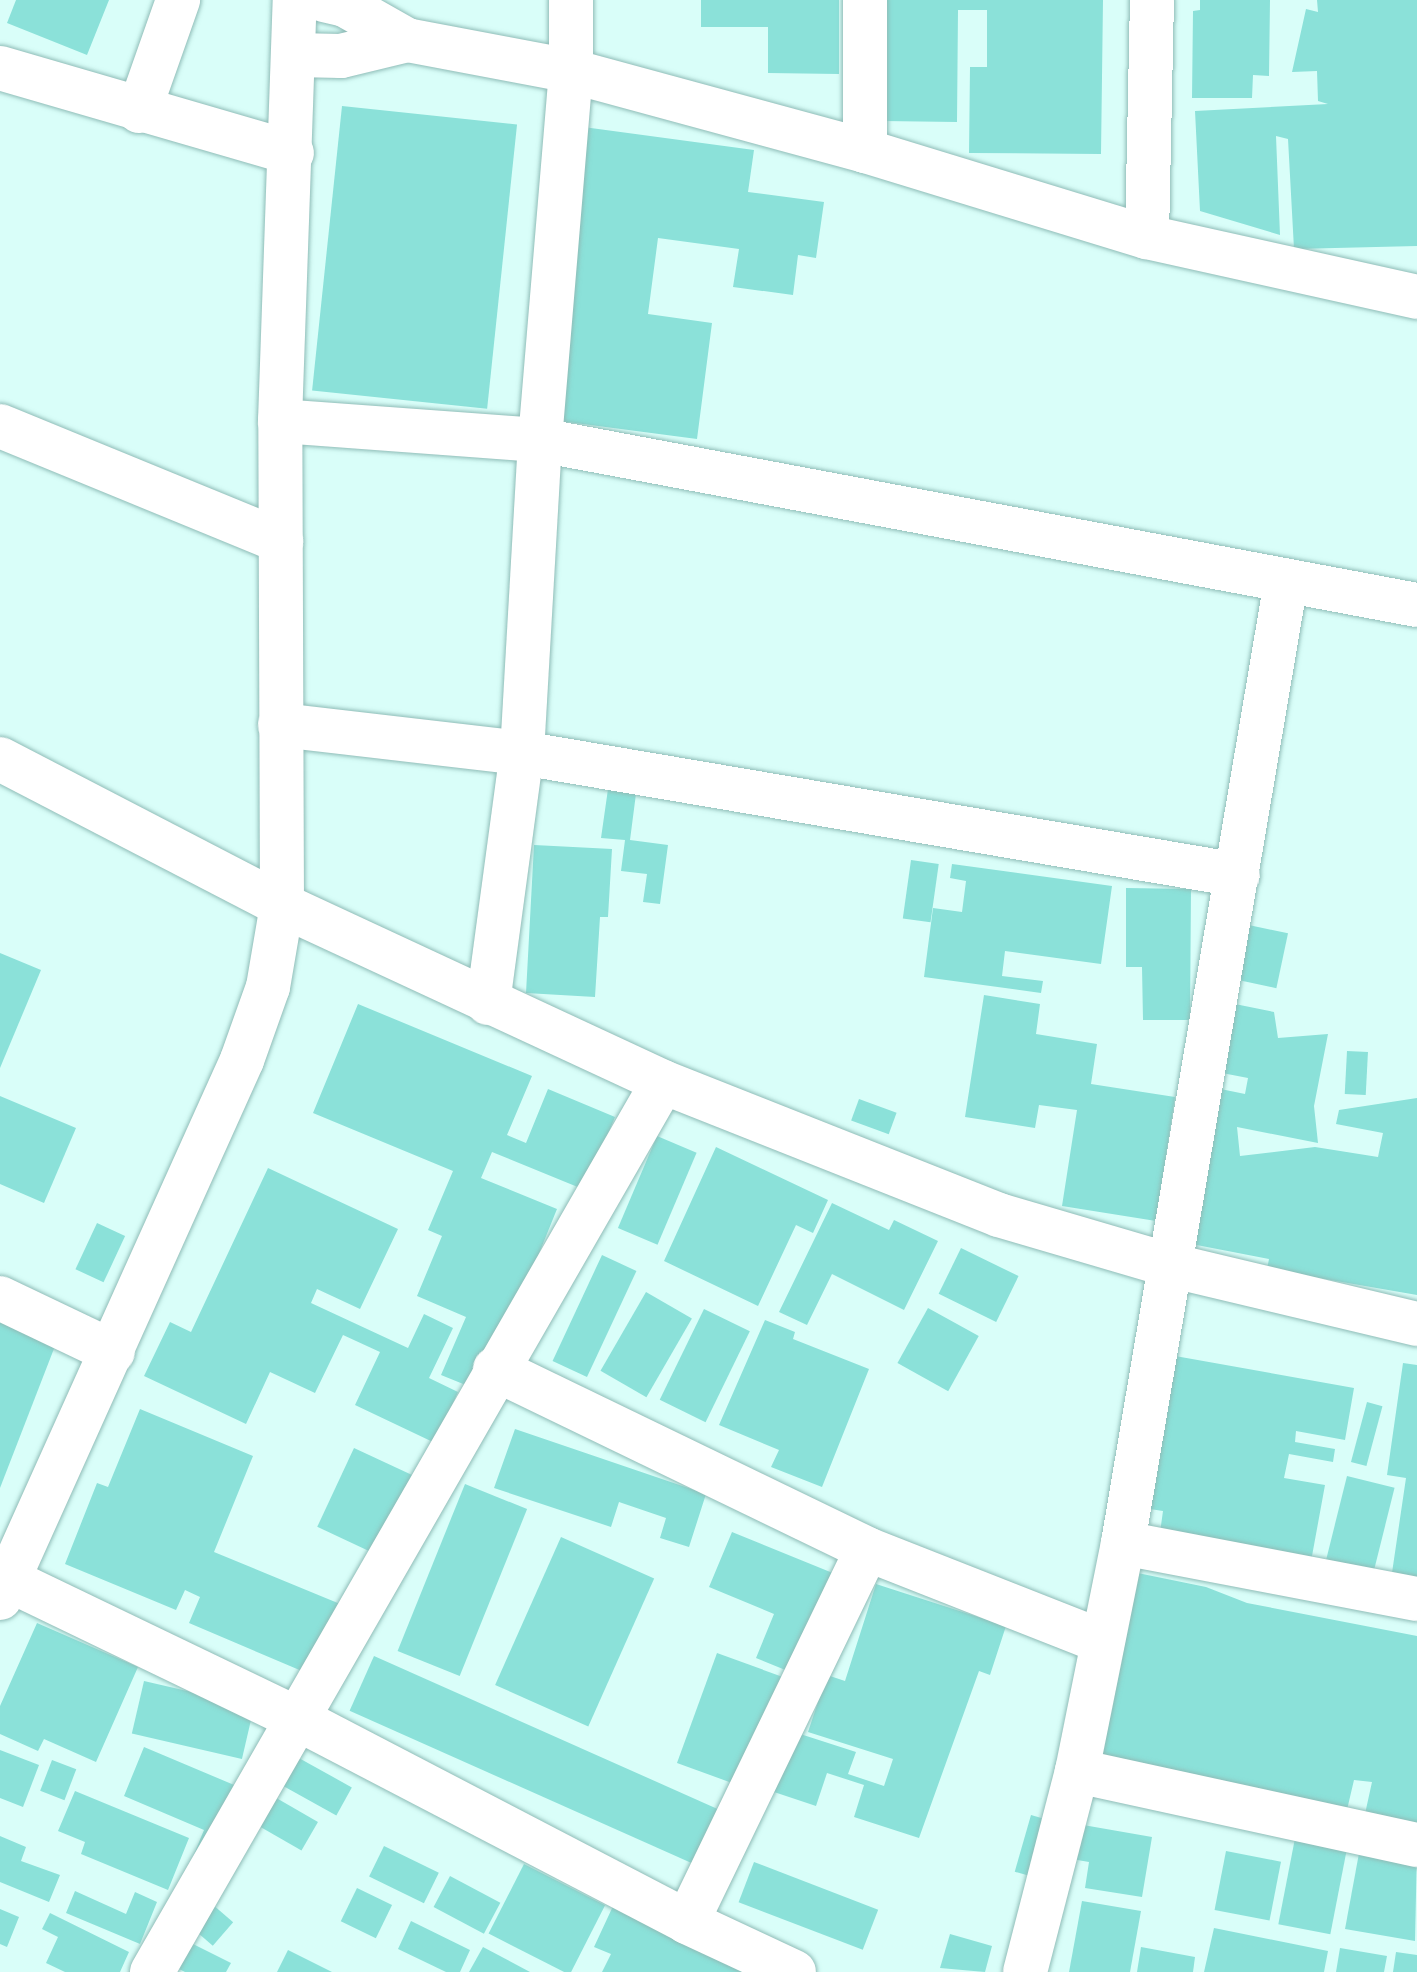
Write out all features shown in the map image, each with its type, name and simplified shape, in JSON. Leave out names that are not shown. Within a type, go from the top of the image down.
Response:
[{"type":"street","points":[[139,111],[178,0]]},
{"type":"street","points":[[295,0],[292,153],[280,421],[282,905],[268,987],[242,1060],[4,1589],[294,1717],[687,1922],[794,1972]]},
{"type":"street","points":[[324,0],[345,5],[407,40],[571,71],[865,151],[1147,237],[1417,297]]},
{"type":"street","points":[[488,1003],[522,753],[540,440],[571,71],[571,0]]},
{"type":"street","points":[[865,0],[865,151]]},
{"type":"street","points":[[1147,237],[1152,0]]},
{"type":"street","points":[[295,55],[341,56],[407,40]]},
{"type":"street","points":[[0,68],[139,111],[292,153]]},
{"type":"street","points":[[280,421],[540,440],[1417,605]]},
{"type":"street","points":[[0,426],[281,541]]},
{"type":"street","points":[[1025,1972],[1077,1771],[1123,1543],[1286,581]]},
{"type":"street","points":[[280,725],[522,753],[1238,875]]},
{"type":"street","points":[[0,759],[282,905],[663,1082],[999,1215],[1169,1265],[1417,1324]]},
{"type":"street","points":[[152,1972],[294,1717],[663,1082]]},
{"type":"street","points":[[0,1298],[113,1352]]},
{"type":"street","points":[[495,1369],[867,1549],[1101,1641]]},
{"type":"street","points":[[1123,1543],[1417,1599]]},
{"type":"street","points":[[687,1922],[867,1549]]},
{"type":"street","points":[[1077,1771],[1417,1845]]},
{"type":"building","points":[[16,0],[109,0],[87,55],[7,23]]},
{"type":"building","points":[[701,0],[839,0],[839,74],[768,73],[768,27],[701,27]]},
{"type":"building","points":[[884,0],[1103,0],[1101,154],[969,153],[970,67],[987,67],[987,10],[958,10],[957,122],[883,121]]},
{"type":"building","points":[[1200,0],[1270,0],[1269,76],[1253,75],[1252,98],[1192,98],[1193,11],[1200,10]]},
{"type":"building","points":[[1317,0],[1417,0],[1417,246],[1294,249],[1288,139],[1276,136],[1280,235],[1200,211],[1195,111],[1328,104],[1318,101],[1317,71],[1292,72],[1306,9],[1318,12]]},
{"type":"building","points":[[342,106],[517,124],[487,409],[312,390]]},
{"type":"building","points":[[576,126],[754,150],[748,192],[824,202],[816,258],[798,255],[793,295],[733,287],[739,249],[658,238],[648,314],[712,323],[697,439],[537,418]]},
{"type":"building","points":[[609,782],[637,786],[630,840],[668,845],[660,904],[643,902],[647,874],[621,871],[625,840],[601,838]]},
{"type":"building","points":[[534,845],[612,849],[608,917],[600,917],[595,997],[526,993]]},
{"type":"building","points":[[911,860],[939,864],[931,922],[903,918]]},
{"type":"building","points":[[952,864],[1112,886],[1101,964],[1005,951],[1002,976],[1043,981],[1041,993],[924,977],[933,908],[962,912],[966,881],[950,878]]},
{"type":"building","points":[[1126,888],[1191,889],[1190,1020],[1143,1020],[1142,967],[1126,967]]},
{"type":"building","points":[[1244,924],[1288,933],[1276,988],[1232,979]]},
{"type":"building","points":[[0,953],[41,970],[0,1068]]},
{"type":"building","points":[[984,995],[1040,1004],[1036,1034],[1097,1044],[1091,1084],[1175,1097],[1156,1221],[1062,1206],[1077,1110],[1039,1105],[1035,1128],[965,1117]]},
{"type":"building","points":[[1230,1003],[1274,1012],[1278,1038],[1328,1034],[1314,1106],[1318,1143],[1237,1127],[1240,1156],[1315,1147],[1378,1157],[1383,1133],[1336,1124],[1339,1110],[1417,1098],[1417,1295],[1267,1269],[1269,1259],[1176,1241],[1206,1086],[1245,1094],[1248,1078],[1217,1072]]},
{"type":"building","points":[[358,1004],[532,1076],[507,1135],[526,1143],[548,1089],[615,1117],[585,1190],[492,1152],[481,1178],[557,1209],[483,1392],[441,1375],[466,1317],[417,1296],[442,1236],[428,1230],[453,1171],[313,1113]]},
{"type":"building","points":[[1347,1051],[1368,1052],[1366,1095],[1345,1094]]},
{"type":"building","points":[[0,1096],[76,1128],[44,1203],[0,1184]]},
{"type":"building","points":[[859,1099],[897,1113],[889,1134],[851,1121]]},
{"type":"building","points":[[657,1136],[697,1153],[658,1245],[618,1228]]},
{"type":"building","points":[[716,1147],[828,1200],[813,1233],[796,1225],[758,1306],[664,1261]]},
{"type":"building","points":[[268,1168],[398,1229],[360,1309],[317,1289],[311,1303],[408,1348],[424,1314],[453,1328],[429,1378],[458,1392],[435,1443],[355,1405],[380,1352],[343,1335],[315,1393],[270,1372],[246,1424],[144,1376],[170,1322],[191,1332]]},
{"type":"building","points":[[832,1203],[889,1230],[894,1220],[938,1241],[904,1310],[832,1274],[807,1325],[779,1312]]},
{"type":"building","points":[[97,1223],[125,1236],[104,1282],[75,1269]]},
{"type":"building","points":[[961,1248],[1019,1276],[996,1322],[939,1294]]},
{"type":"building","points":[[602,1255],[636,1271],[587,1377],[553,1361]]},
{"type":"building","points":[[646,1292],[692,1318],[646,1397],[600,1371]]},
{"type":"building","points":[[0,1304],[62,1328],[0,1488]]},
{"type":"building","points":[[928,1308],[979,1336],[948,1391],[897,1363]]},
{"type":"building","points":[[704,1309],[750,1331],[706,1422],[660,1400]]},
{"type":"building","points":[[765,1320],[795,1332],[793,1339],[869,1369],[822,1487],[771,1467],[779,1450],[719,1425]]},
{"type":"building","points":[[1164,1354],[1354,1388],[1345,1440],[1296,1431],[1295,1442],[1335,1449],[1333,1462],[1289,1454],[1284,1478],[1325,1485],[1310,1567],[1159,1540],[1163,1511],[1137,1507]]},
{"type":"building","points":[[1403,1363],[1417,1365],[1417,1597],[1389,1593],[1406,1478],[1387,1475]]},
{"type":"building","points":[[1367,1402],[1382,1406],[1366,1466],[1351,1462]]},
{"type":"building","points":[[140,1409],[253,1456],[214,1552],[345,1606],[316,1677],[189,1623],[200,1597],[185,1590],[176,1610],[65,1564],[97,1483],[108,1487]]},
{"type":"building","points":[[515,1429],[706,1494],[689,1547],[660,1538],[666,1518],[619,1502],[611,1527],[494,1488]]},
{"type":"building","points":[[354,1448],[415,1476],[378,1555],[317,1527]]},
{"type":"building","points":[[1347,1476],[1395,1488],[1370,1586],[1323,1574]]},
{"type":"building","points":[[465,1484],[527,1509],[460,1676],[398,1651]]},
{"type":"building","points":[[732,1532],[845,1578],[805,1678],[756,1658],[774,1614],[709,1587]]},
{"type":"building","points":[[561,1537],[654,1578],[588,1726],[495,1685]]},
{"type":"building","points":[[1123,1570],[1206,1587],[1247,1603],[1417,1636],[1417,1835],[1363,1823],[1372,1782],[1354,1780],[1346,1814],[1088,1758]]},
{"type":"building","points":[[876,1584],[1006,1626],[990,1675],[979,1671],[919,1838],[854,1817],[864,1785],[827,1773],[816,1806],[774,1792],[794,1732],[856,1752],[848,1774],[884,1786],[893,1759],[808,1732],[827,1675],[845,1681]]},
{"type":"building","points":[[37,1623],[138,1667],[96,1762],[44,1739],[38,1751],[0,1734],[0,1706]]},
{"type":"building","points":[[717,1653],[783,1677],[743,1787],[677,1763]]},
{"type":"building","points":[[374,1656],[732,1815],[708,1870],[350,1711]]},
{"type":"building","points":[[144,1681],[254,1706],[242,1759],[132,1734]]},
{"type":"building","points":[[144,1747],[246,1790],[181,1886],[204,1830],[124,1796]]},
{"type":"building","points":[[0,1750],[39,1765],[23,1807],[0,1798]]},
{"type":"building","points":[[288,1752],[352,1787],[336,1815],[272,1780]]},
{"type":"building","points":[[52,1760],[76,1769],[64,1800],[40,1791]]},
{"type":"building","points":[[75,1791],[189,1838],[168,1890],[81,1854],[85,1842],[58,1831]]},
{"type":"building","points":[[266,1792],[318,1822],[301,1851],[250,1821]]},
{"type":"building","points":[[1031,1815],[1055,1822],[1039,1879],[1015,1872]]},
{"type":"building","points":[[1066,1822],[1152,1837],[1142,1897],[1085,1888],[1089,1862],[1060,1857]]},
{"type":"building","points":[[1297,1828],[1349,1838],[1330,1934],[1278,1924]]},
{"type":"building","points":[[0,1836],[26,1847],[21,1861],[60,1875],[49,1902],[0,1882]]},
{"type":"building","points":[[1362,1837],[1417,1847],[1415,1941],[1345,1929]]},
{"type":"building","points":[[384,1846],[439,1873],[424,1903],[369,1877]]},
{"type":"building","points":[[1226,1851],[1281,1862],[1270,1921],[1215,1910]]},
{"type":"building","points":[[754,1862],[878,1910],[863,1950],[739,1902]]},
{"type":"building","points":[[524,1864],[605,1905],[571,1972],[564,1972],[489,1933]]},
{"type":"building","points":[[450,1876],[500,1903],[484,1934],[434,1907]]},
{"type":"building","points":[[357,1888],[392,1905],[376,1938],[341,1921]]},
{"type":"building","points":[[75,1891],[126,1914],[135,1892],[157,1902],[140,1944],[66,1913]]},
{"type":"building","points":[[1082,1901],[1141,1911],[1130,1972],[1069,1972]]},
{"type":"building","points":[[212,1904],[233,1922],[213,1946],[192,1927]]},
{"type":"building","points":[[614,1904],[745,1964],[741,1972],[602,1972],[611,1954],[594,1947]]},
{"type":"building","points":[[0,1909],[19,1917],[7,1947],[0,1944]]},
{"type":"building","points":[[50,1913],[129,1952],[120,1972],[65,1972],[46,1963],[58,1937],[42,1929]]},
{"type":"building","points":[[411,1921],[470,1950],[460,1972],[446,1972],[398,1949]]},
{"type":"building","points":[[1214,1928],[1328,1951],[1324,1972],[1204,1972]]},
{"type":"building","points":[[950,1934],[992,1946],[985,1972],[940,1968]]},
{"type":"building","points":[[183,1939],[231,1963],[226,1972],[185,1972],[171,1965]]},
{"type":"building","points":[[483,1947],[530,1972],[469,1972]]},
{"type":"building","points":[[1141,1947],[1195,1957],[1193,1972],[1137,1972]]},
{"type":"building","points":[[1340,1948],[1387,1956],[1384,1972],[1336,1972]]},
{"type":"building","points":[[288,1950],[332,1972],[277,1972]]},
{"type":"building","points":[[1396,1952],[1417,1955],[1417,1972],[1393,1972]]}]
